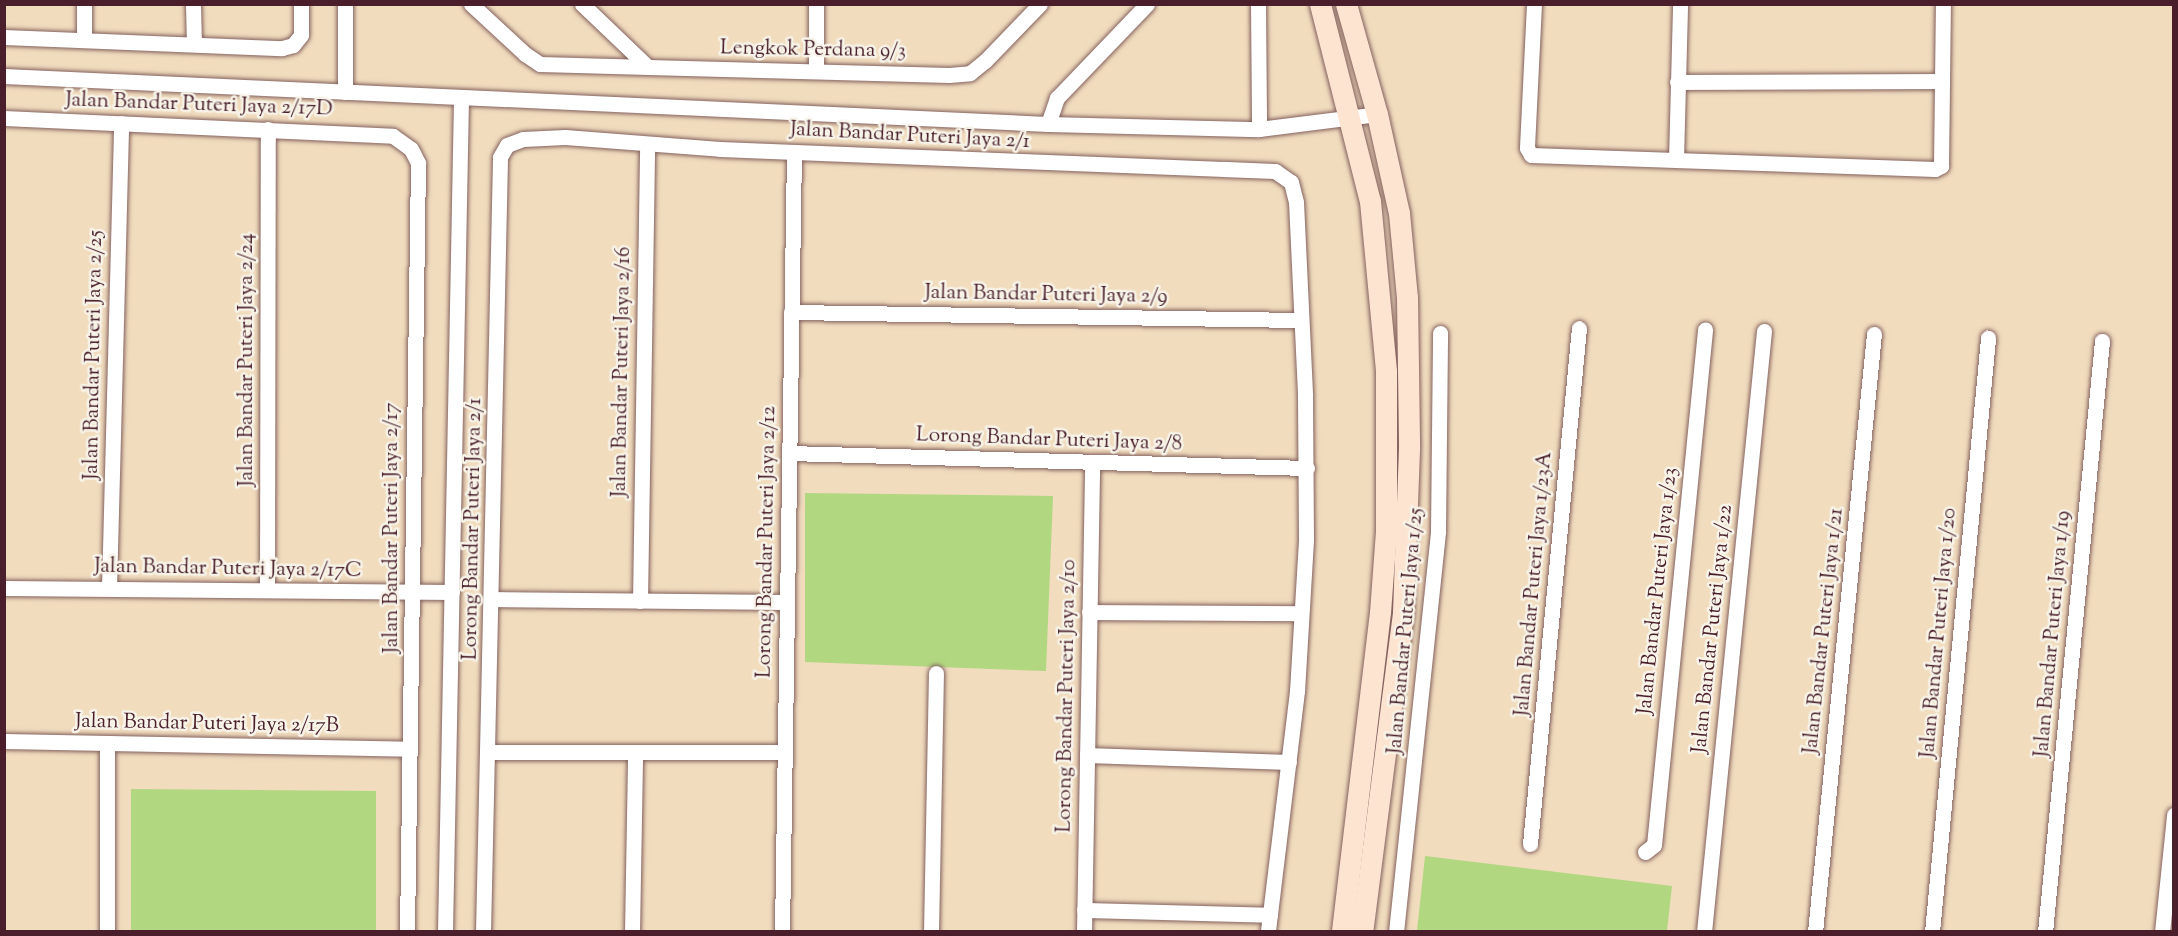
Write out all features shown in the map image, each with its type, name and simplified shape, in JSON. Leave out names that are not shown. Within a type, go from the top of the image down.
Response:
[{"type":"street","points":[[84,4],[84,39]]},
{"type":"street","points":[[193,4],[194,44]]},
{"type":"street","points":[[4,38],[293,45],[301,35],[301,4]]},
{"type":"street","points":[[345,4],[345,92]]},
{"type":"street","name":"Lengkok Perdana 9/3","points":[[471,4],[525,54],[540,64],[970,73],[1040,4]]},
{"type":"street","points":[[582,4],[648,67]]},
{"type":"street","points":[[816,4],[816,69]]},
{"type":"street","points":[[1048,124],[1057,98],[1147,4]]},
{"type":"street","points":[[1258,4],[1259,129]]},
{"type":"street","points":[[1320,4],[1352,118],[1370,201],[1382,297],[1387,450],[1380,612],[1342,932]]},
{"type":"street","points":[[1346,4],[1377,114],[1399,213],[1404,253],[1409,449],[1403,613],[1362,932]]},
{"type":"street","points":[[1534,4],[1527,148],[1532,155],[1935,170],[1941,166],[1943,4]]},
{"type":"street","points":[[1676,160],[1680,4]]},
{"type":"street","points":[[4,76],[1048,124],[1259,129],[1377,114]]},
{"type":"street","points":[[1677,82],[1942,81]]},
{"type":"street","points":[[445,932],[461,98]]},
{"type":"street","name":"Jalan Bandar Puteri Jaya 2/17D","points":[[4,118],[393,135]]},
{"type":"street","name":"Jalan Bandar Puteri Jaya 2/25","points":[[109,588],[120,123]]},
{"type":"street","name":"Jalan Bandar Puteri Jaya 2/24","points":[[267,590],[268,129]]},
{"type":"street","name":"Jalan Bandar Puteri Jaya 2/17","points":[[393,135],[411,149],[418,163],[420,180],[411,591],[407,932]]},
{"type":"street","name":"Jalan Bandar Puteri Jaya 2/1","points":[[523,139],[565,137],[794,152],[1275,171],[1292,182],[1296,202],[1301,320]]},
{"type":"street","name":"Lorong Bandar Puteri Jaya 2/1","points":[[483,932],[489,752],[500,157],[507,145],[523,139]]},
{"type":"street","name":"Jalan Bandar Puteri Jaya 2/16","points":[[640,601],[647,144]]},
{"type":"street","name":"Lorong Bandar Puteri Jaya 2/12","points":[[782,932],[794,152]]},
{"type":"street","name":"Jalan Bandar Puteri Jaya 2/9","points":[[791,312],[1301,320]]},
{"type":"street","points":[[1268,932],[1289,762],[1301,614],[1307,468],[1301,320]]},
{"type":"street","name":"Jalan Bandar Puteri Jaya 1/23A","points":[[1530,844],[1580,328]]},
{"type":"street","name":"Jalan Bandar Puteri Jaya 1/23","points":[[1645,852],[1654,845],[1705,330]]},
{"type":"street","name":"Jalan Bandar Puteri Jaya 1/22","points":[[1704,932],[1764,331]]},
{"type":"street","name":"Jalan Bandar Puteri Jaya 1/25","points":[[1396,932],[1438,531],[1440,333]]},
{"type":"street","name":"Jalan Bandar Puteri Jaya 1/21","points":[[1815,932],[1874,334]]},
{"type":"street","name":"Jalan Bandar Puteri Jaya 1/20","points":[[1932,932],[1988,338]]},
{"type":"street","name":"Jalan Bandar Puteri Jaya 1/19","points":[[2045,932],[2102,341]]},
{"type":"street","name":"Lorong Bandar Puteri Jaya 2/8","points":[[789,453],[1307,468]]},
{"type":"street","name":"Lorong Bandar Puteri Jaya 2/10","points":[[1084,932],[1092,462]]},
{"type":"street","name":"Jalan Bandar Puteri Jaya 2/17C","points":[[4,588],[452,592]]},
{"type":"street","points":[[492,599],[787,602]]},
{"type":"street","points":[[1089,612],[1301,614]]},
{"type":"street","points":[[931,932],[936,673]]},
{"type":"street","name":"Jalan Bandar Puteri Jaya 2/17B","points":[[4,741],[410,749]]},
{"type":"street","points":[[107,743],[107,932]]},
{"type":"street","points":[[489,752],[785,752]]},
{"type":"street","points":[[632,932],[635,752]]},
{"type":"street","points":[[1087,755],[1289,762]]},
{"type":"street","points":[[2162,932],[2174,815]]},
{"type":"street","points":[[1084,910],[1270,915]]},
{"type":"green space","points":[[805,493],[1053,496],[1046,671],[805,662]]},
{"type":"green space","points":[[131,789],[376,791],[376,931],[131,931]]},
{"type":"green space","points":[[1425,856],[1672,886],[1667,931],[1417,931]]}]
